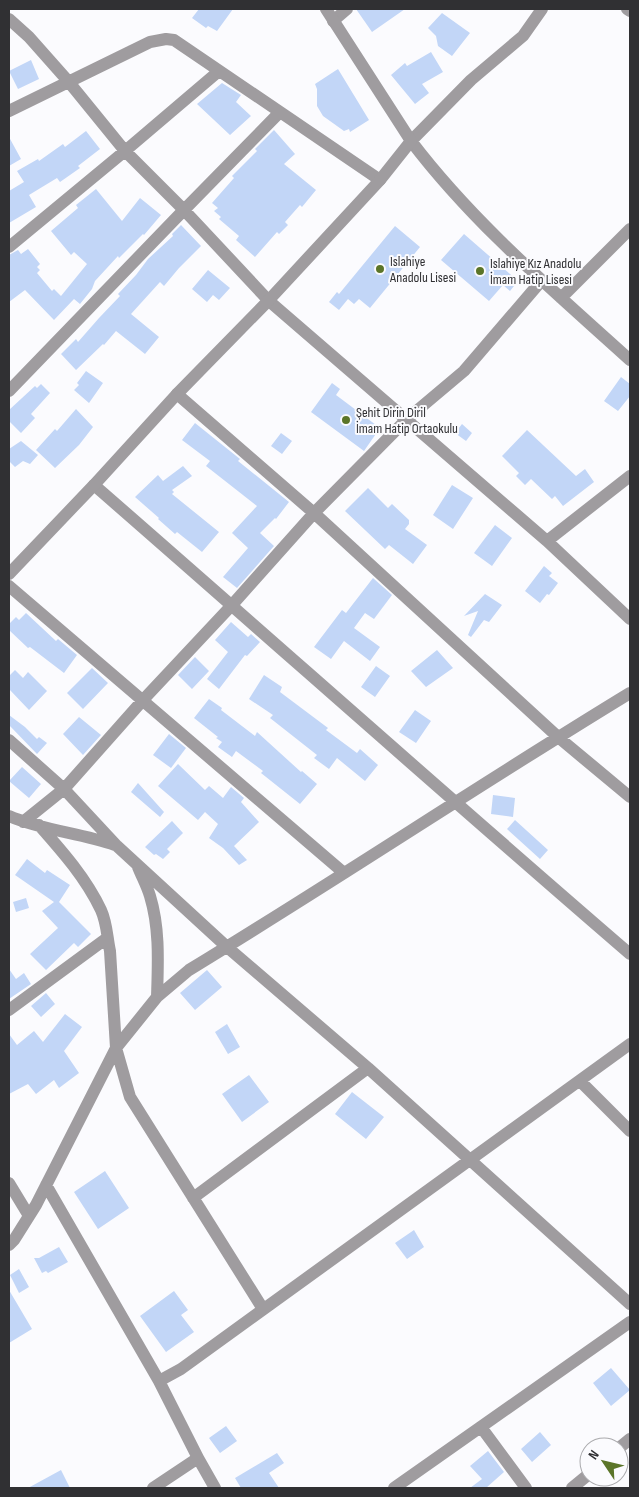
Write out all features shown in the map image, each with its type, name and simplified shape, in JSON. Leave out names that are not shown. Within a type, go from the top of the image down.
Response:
[{"type":"street","points":[[326,9],[411,141],[451,190],[542,280],[630,360]]},
{"type":"street","points":[[334,21],[347,9]]},
{"type":"street","points":[[9,574],[177,394],[269,301],[380,180],[411,141],[471,80],[523,36],[542,9]]},
{"type":"street","points":[[627,9],[630,12]]},
{"type":"street","points":[[9,19],[29,37],[68,81],[125,151],[184,210],[269,301],[547,541],[630,619]]},
{"type":"street","points":[[9,111],[150,42],[166,39],[174,40],[380,180]]},
{"type":"street","points":[[9,247],[219,71]]},
{"type":"street","points":[[9,391],[280,112]]},
{"type":"street","points":[[561,298],[630,229]]},
{"type":"street","points":[[23,822],[64,789],[314,514],[407,419],[464,371],[542,280]]},
{"type":"street","points":[[177,394],[314,514],[558,737],[630,797]]},
{"type":"street","points":[[547,541],[630,476]]},
{"type":"street","points":[[94,485],[455,803],[630,954]]},
{"type":"street","points":[[9,586],[344,873]]},
{"type":"street","points":[[9,1245],[14,1240],[46,1186],[116,1048],[157,997],[189,970],[630,693]]},
{"type":"street","points":[[9,740],[64,789],[117,846],[228,947],[368,1068],[630,1304]]},
{"type":"street","points":[[9,816],[23,822],[94,838],[117,846]]},
{"type":"street","points":[[39,825],[71,861],[101,910],[107,928],[110,952],[116,1048],[130,1097],[264,1309]]},
{"type":"street","points":[[136,863],[150,895],[155,918],[158,944],[157,997]]},
{"type":"street","points":[[9,1010],[107,938]]},
{"type":"street","points":[[159,1381],[180,1369],[264,1309],[630,1044]]},
{"type":"street","points":[[193,1198],[368,1068]]},
{"type":"street","points":[[580,1081],[630,1131]]},
{"type":"street","points":[[9,1183],[29,1216]]},
{"type":"street","points":[[46,1186],[159,1381],[215,1488]]},
{"type":"street","points":[[394,1488],[630,1322]]},
{"type":"street","points":[[481,1427],[526,1488]]},
{"type":"street","points":[[152,1488],[198,1458]]},
{"type":"building","points":[[199,9],[233,9],[217,31],[208,26],[206,28],[192,18]]},
{"type":"building","points":[[356,9],[405,9],[372,32]]},
{"type":"building","points":[[442,13],[470,33],[452,56],[438,46],[436,36],[428,28]]},
{"type":"building","points":[[431,52],[443,72],[422,84],[429,93],[415,104],[391,75],[405,63],[407,66]]},
{"type":"building","points":[[31,60],[39,79],[18,89],[9,71]]},
{"type":"building","points":[[338,69],[369,120],[350,132],[349,129],[344,131],[323,116],[317,106],[317,89],[315,84]]},
{"type":"building","points":[[222,83],[241,95],[236,102],[251,116],[230,135],[197,104]]},
{"type":"building","points":[[274,130],[295,154],[284,164],[316,190],[302,207],[300,205],[285,222],[288,225],[279,234],[277,232],[255,257],[236,240],[239,236],[219,219],[221,217],[214,211],[218,208],[212,203],[234,178],[232,176],[257,151],[255,149]]},
{"type":"building","points":[[86,131],[100,149],[78,166],[80,168],[60,182],[57,178],[29,195],[36,207],[9,223],[9,191],[24,182],[17,171],[38,159],[39,161],[63,144],[65,147]]},
{"type":"building","points":[[9,137],[21,159],[9,166]]},
{"type":"building","points":[[96,189],[122,221],[140,198],[161,215],[144,235],[119,258],[118,256],[95,281],[92,289],[80,304],[74,299],[54,320],[25,290],[9,302],[9,255],[18,250],[21,254],[28,249],[40,264],[37,267],[40,270],[37,273],[52,291],[54,289],[61,296],[87,264],[74,252],[71,255],[51,231],[78,208],[76,205]]},
{"type":"building","points":[[181,225],[201,246],[164,286],[160,282],[131,314],[159,337],[145,354],[116,331],[104,345],[76,370],[61,354],[76,339],[78,342],[120,296],[118,294],[148,259],[173,236],[172,234]]},
{"type":"building","name":"Islahiye Anadolu Lisesi","points":[[395,226],[420,247],[370,308],[359,299],[354,304],[348,299],[339,310],[329,302],[337,292],[339,294]]},
{"type":"building","name":"Islahiye Kız Anadolu İmam Hatip Lisesi","points":[[464,234],[518,281],[510,291],[503,285],[489,301],[441,260]]},
{"type":"building","points":[[208,270],[230,288],[219,300],[213,295],[207,302],[192,289]]},
{"type":"building","points":[[86,371],[103,383],[89,403],[74,390],[79,385],[77,383]]},
{"type":"building","points":[[621,377],[630,384],[630,396],[618,411],[604,401]]},
{"type":"building","name":"Şehit Dirin Diril İmam Hatip Ortaokulu","points":[[332,383],[340,389],[336,395],[380,428],[364,451],[311,412]]},
{"type":"building","points":[[41,384],[50,393],[31,414],[35,418],[21,433],[9,421],[9,410],[35,386],[37,388]]},
{"type":"building","points":[[76,409],[93,427],[79,445],[55,468],[36,450],[55,429],[57,431]]},
{"type":"building","points":[[195,423],[289,502],[276,519],[260,533],[274,546],[237,588],[223,577],[248,548],[232,533],[257,506],[206,466],[210,461],[182,440]]},
{"type":"building","points":[[462,424],[472,433],[466,441],[455,433]]},
{"type":"building","points":[[527,430],[576,476],[585,469],[594,482],[563,506],[555,496],[552,499],[531,479],[525,485],[516,476],[519,473],[502,456]]},
{"type":"building","points":[[281,433],[292,441],[282,454],[271,446]]},
{"type":"building","points":[[21,441],[38,455],[30,464],[23,461],[15,467],[9,461],[9,449]]},
{"type":"building","points":[[183,466],[192,476],[172,490],[174,492],[172,494],[219,532],[202,552],[177,532],[175,534],[135,497],[158,475],[163,481]]},
{"type":"building","points":[[452,485],[473,498],[453,529],[433,515]]},
{"type":"building","points":[[368,488],[388,508],[392,504],[409,520],[409,524],[405,529],[427,545],[413,564],[389,545],[385,549],[345,511]]},
{"type":"building","points":[[495,525],[512,538],[492,566],[474,553]]},
{"type":"building","points":[[544,566],[552,573],[549,576],[558,583],[540,603],[525,591]]},
{"type":"building","points":[[373,578],[392,595],[374,619],[365,613],[354,628],[380,647],[370,661],[344,641],[331,659],[314,647],[342,610],[346,613]]},
{"type":"building","points":[[485,594],[502,605],[489,622],[484,620],[471,637],[468,635],[478,611],[464,616]]},
{"type":"building","points":[[26,613],[56,641],[58,639],[77,655],[64,673],[30,647],[28,648],[9,630],[9,624],[16,617],[19,620]]},
{"type":"building","points":[[231,622],[248,637],[251,634],[260,642],[247,656],[245,655],[219,689],[207,679],[228,652],[215,640]]},
{"type":"building","points":[[437,650],[453,668],[426,687],[411,671]]},
{"type":"building","points":[[195,657],[209,671],[192,689],[178,675]]},
{"type":"building","points":[[376,666],[390,676],[375,697],[361,687]]},
{"type":"building","points":[[92,668],[108,683],[83,709],[67,693]]},
{"type":"building","points":[[15,670],[23,678],[28,672],[47,691],[29,710],[9,689],[9,676]]},
{"type":"building","points":[[264,675],[282,687],[280,692],[328,728],[326,730],[357,753],[360,749],[378,765],[365,781],[337,758],[329,769],[314,758],[317,755],[270,718],[273,715],[249,699]]},
{"type":"building","points":[[209,699],[255,736],[257,732],[317,784],[300,804],[261,773],[263,771],[236,751],[232,757],[218,747],[222,742],[216,738],[218,737],[194,718]]},
{"type":"building","points":[[415,710],[431,721],[416,743],[399,732]]},
{"type":"building","points":[[9,715],[37,739],[39,737],[47,743],[37,754],[9,725]]},
{"type":"building","points":[[79,717],[101,735],[83,755],[63,734]]},
{"type":"building","points":[[169,734],[186,748],[171,768],[153,755]]},
{"type":"building","points":[[178,764],[205,790],[209,786],[223,798],[231,787],[244,798],[241,802],[259,822],[234,846],[247,860],[239,865],[223,848],[209,838],[218,824],[205,812],[198,820],[158,786]]},
{"type":"building","points":[[22,767],[41,784],[29,798],[9,781]]},
{"type":"building","points":[[138,783],[164,812],[160,817],[131,792]]},
{"type":"building","points":[[493,795],[515,798],[513,817],[491,814]]},
{"type":"building","points":[[515,820],[548,850],[540,859],[507,829]]},
{"type":"building","points":[[172,821],[183,833],[167,849],[170,852],[163,859],[156,854],[154,855],[145,847]]},
{"type":"building","points":[[27,859],[45,873],[47,870],[70,885],[59,902],[91,934],[78,947],[74,943],[46,970],[30,954],[58,928],[42,911],[54,902],[15,875]]},
{"type":"building","points":[[26,898],[29,908],[16,912],[13,902]]},
{"type":"building","points":[[9,969],[16,979],[24,973],[31,984],[9,999]]},
{"type":"building","points":[[207,970],[222,987],[195,1010],[180,993]]},
{"type":"building","points":[[46,993],[55,1004],[41,1017],[31,1006]]},
{"type":"building","points":[[65,1014],[82,1027],[64,1051],[79,1073],[59,1088],[54,1080],[36,1094],[28,1084],[9,1094],[9,1034],[17,1045],[34,1031],[43,1042]]},
{"type":"building","points":[[227,1024],[240,1047],[228,1054],[215,1032]]},
{"type":"building","points":[[249,1075],[269,1102],[242,1122],[222,1094]]},
{"type":"building","points":[[352,1092],[384,1117],[366,1139],[335,1114]]},
{"type":"building","points":[[105,1171],[129,1208],[98,1229],[74,1192]]},
{"type":"building","points":[[414,1230],[424,1247],[407,1259],[395,1243]]},
{"type":"building","points":[[59,1247],[68,1262],[48,1273],[46,1271],[42,1273],[34,1258],[39,1258]]},
{"type":"building","points":[[19,1269],[29,1287],[19,1293],[10,1275]]},
{"type":"building","points":[[9,1290],[32,1329],[9,1343]]},
{"type":"building","points":[[174,1291],[188,1310],[181,1315],[194,1332],[166,1352],[140,1316]]},
{"type":"building","points":[[611,1368],[630,1390],[611,1406],[593,1383]]},
{"type":"building","points":[[226,1426],[237,1441],[220,1453],[209,1438]]},
{"type":"building","points":[[540,1432],[551,1445],[532,1462],[521,1449]]},
{"type":"building","points":[[488,1451],[504,1472],[486,1488],[470,1488],[482,1479],[470,1466]]},
{"type":"building","points":[[277,1453],[284,1463],[269,1473],[279,1488],[241,1488],[235,1478]]},
{"type":"building","points":[[61,1470],[70,1488],[28,1488]]},
{"type":"place","name":"Islahiye Anadolu Lisesi","points":[[380,269]]},
{"type":"place","name":"Islahiye Kız Anadolu İmam Hatip Lisesi","points":[[480,271]]},
{"type":"place","name":"Şehit Dirin Diril İmam Hatip Ortaokulu","points":[[346,420]]}]
